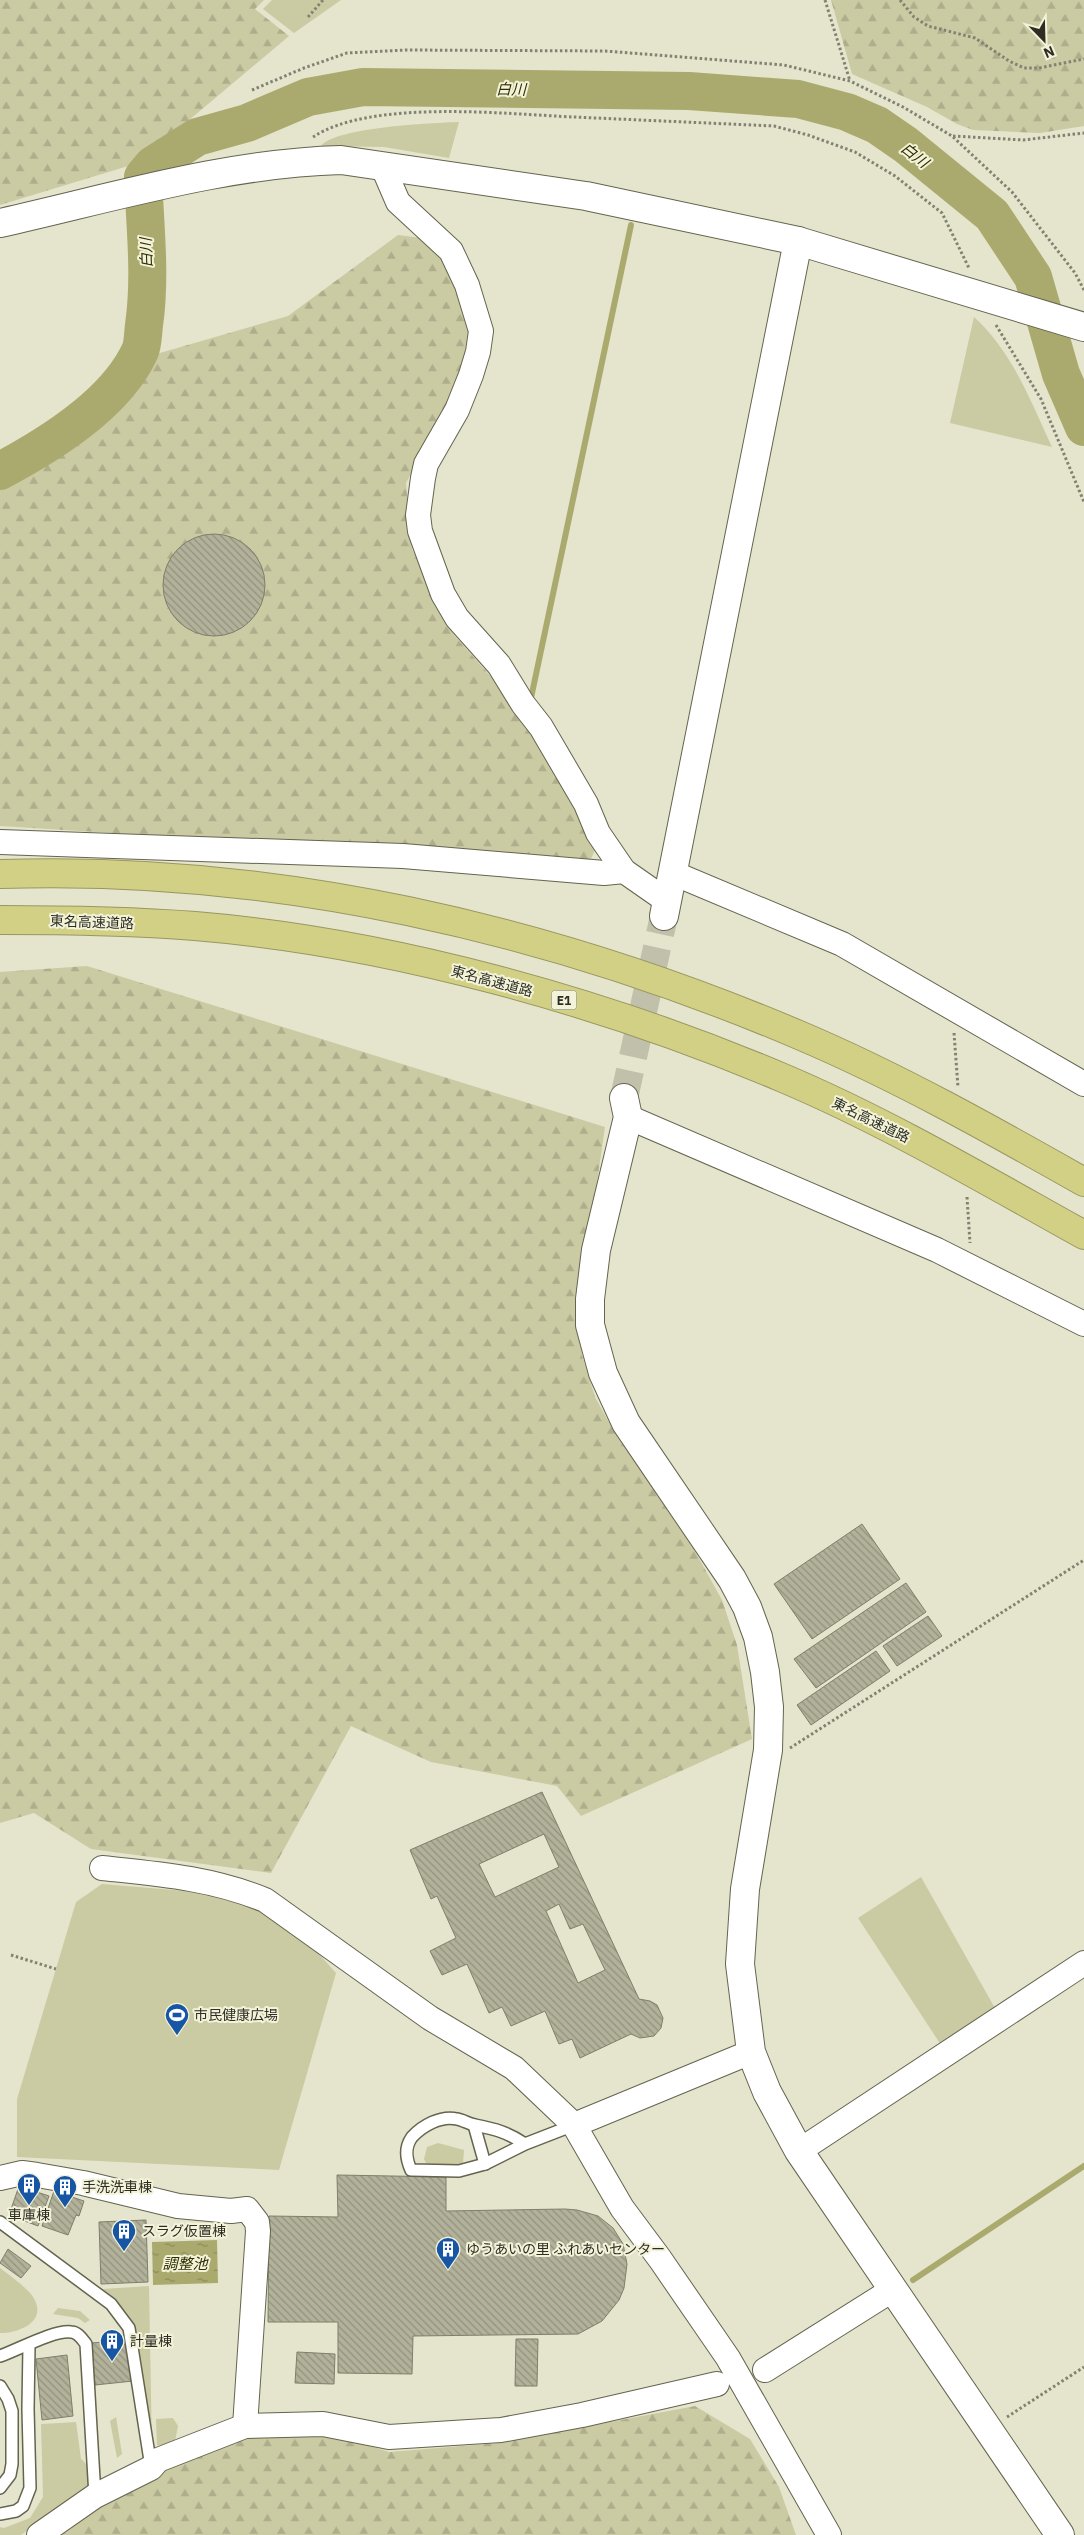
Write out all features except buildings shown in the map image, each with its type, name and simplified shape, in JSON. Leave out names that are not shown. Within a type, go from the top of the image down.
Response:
[{"type":"highway","points":[[0,874],[100,874],[200,879],[312,894],[402,909],[510,935],[705,997],[801,1036],[989,1129],[1084,1182]]},
{"type":"highway","name":"東名高速道路","points":[[0,920],[100,921],[198,926],[303,940],[388,955],[497,981],[571,1002],[678,1038],[784,1078],[891,1128],[1084,1234]]},
{"type":"street","points":[[0,223],[234,171],[304,161],[341,160],[586,196],[798,241],[1075,324]]},
{"type":"street","points":[[382,165],[398,202],[451,251],[468,284],[480,331],[478,352],[457,410],[426,464],[418,516],[420,531],[443,594],[452,610],[499,665],[541,727],[586,804],[598,833],[624,871],[666,908]]},
{"type":"street","points":[[666,908],[798,241]]},
{"type":"street","points":[[0,842],[403,856],[604,873],[624,871]]},
{"type":"street","points":[[673,873],[842,944],[1084,1084]]},
{"type":"street","points":[[1060,2535],[990,2429],[892,2290],[799,2151],[767,2092],[751,2052],[740,1964],[745,1889],[768,1750],[769,1707],[758,1637],[747,1607],[732,1579],[626,1424],[603,1373],[590,1325],[590,1299],[596,1250],[626,1107],[937,1250],[1084,1324]]},
{"type":"street","points":[[102,1868],[195,1878],[242,1890],[265,1900],[430,2018],[514,2068],[574,2125],[622,2208],[660,2259],[728,2358],[829,2535]]},
{"type":"street","points":[[799,2151],[1084,1963]]},
{"type":"street","points":[[574,2125],[751,2052]]},
{"type":"street","points":[[0,2178],[22,2173],[83,2183],[178,2206],[231,2211],[247,2209],[257,2222],[258,2231],[245,2426]]},
{"type":"street","points":[[765,2370],[892,2290]]},
{"type":"street","points":[[39,2535],[95,2496],[151,2468],[158,2460],[245,2426],[323,2424],[389,2437],[501,2430],[582,2415],[717,2384]]},
{"type":"lane","points":[[525,2144],[492,2127],[474,2125],[455,2118],[425,2125],[411,2139],[406,2151],[407,2161],[412,2170],[455,2172],[484,2164],[525,2144],[574,2125]]},
{"type":"lane","points":[[474,2125],[484,2164]]},
{"type":"lane","points":[[0,2222],[111,2304],[122,2316],[129,2328],[151,2468]]},
{"type":"lane","points":[[0,2356],[55,2335],[72,2332],[81,2336],[86,2344],[95,2496]]},
{"type":"lane","points":[[0,2514],[16,2511],[23,2506],[30,2488],[29,2345]]},
{"type":"lane","points":[[0,2386],[8,2399],[12,2412],[12,2464],[10,2476],[0,2488]]},
{"type":"path","points":[[308,16],[323,0]]},
{"type":"path","points":[[825,0],[850,81]]},
{"type":"path","points":[[900,0],[914,17],[928,26],[975,38],[1009,61],[1024,68],[1039,68],[1084,59]]},
{"type":"path","points":[[252,90],[304,68],[347,54],[406,50],[605,51],[784,65],[850,81],[903,107],[952,136],[1012,192],[1076,273],[1084,290]]},
{"type":"path","points":[[952,136],[1023,140],[1084,133]]},
{"type":"path","points":[[952,1007],[958,1090]]},
{"type":"path","points":[[966,1195],[973,1269]]},
{"type":"path","points":[[768,1750],[794,1748],[1084,1560]]},
{"type":"path","points":[[11,1956],[56,1969]]},
{"type":"path","points":[[990,2429],[1084,2367]]},
{"type":"green space","points":[[0,0],[264,0],[255,9],[289,36],[138,163],[0,205]]},
{"type":"green space","points":[[272,0],[341,0],[294,33],[263,9]]},
{"type":"green space","points":[[831,0],[1084,0],[1084,126],[1040,133],[973,130],[957,124],[927,107],[852,74]]},
{"type":"green space","points":[[459,122],[449,158],[384,147],[321,146],[345,134],[364,130]]},
{"type":"green space","points":[[398,235],[429,239],[461,286],[472,345],[447,407],[406,483],[412,549],[453,634],[495,681],[544,747],[596,848],[589,863],[0,826],[0,476],[43,449],[83,419],[109,397],[133,369],[145,359],[153,355],[288,316]]},
{"type":"green space","points":[[974,317],[999,345],[1010,361],[1052,447],[950,423]]},
{"type":"green space","points":[[87,966],[605,1127],[579,1308],[582,1355],[595,1397],[617,1437],[682,1528],[722,1600],[737,1645],[752,1739],[581,1816],[557,1786],[431,1762],[351,1726],[271,1873],[91,1849],[34,1813],[0,1823],[0,972]]},
{"type":"green space","points":[[921,1877],[996,2010],[941,2045],[858,1918]]},
{"type":"green space","name":"市民健康広場","points":[[102,1884],[186,1891],[251,1906],[290,1922],[336,1973],[279,2170],[17,2157],[17,2099],[76,1902]]},
{"type":"green space","points":[[438,2143],[464,2150],[463,2163],[443,2168],[428,2167],[424,2159],[427,2147]]},
{"type":"green space","points":[[0,2268],[30,2293],[36,2302],[37,2310],[36,2317],[25,2327],[0,2333]]},
{"type":"green space","points":[[149,2286],[152,2450],[136,2353],[118,2305],[103,2289]]},
{"type":"green space","points":[[58,2308],[80,2311],[90,2320],[85,2323],[78,2318],[53,2314]]},
{"type":"green space","points":[[695,2406],[750,2439],[779,2487],[796,2535],[53,2535],[144,2479],[246,2437],[326,2432],[389,2452],[499,2443]]},
{"type":"green space","points":[[116,2417],[122,2454],[117,2458],[110,2421]]},
{"type":"green space","points":[[173,2418],[178,2426],[175,2441],[170,2446],[157,2445],[156,2419]]},
{"type":"green space","points":[[76,2422],[81,2459],[86,2464],[89,2472],[88,2487],[21,2535],[0,2535],[0,2527],[4,2528],[30,2518],[43,2497],[41,2424]]},
{"type":"water","name":"調整池","points":[[217,2240],[218,2283],[153,2285],[152,2242]]},
{"type":"waterway","name":"白川","points":[[0,471],[60,436],[98,405],[115,388],[129,370],[140,351],[143,338],[147,289],[143,177],[153,165],[197,137],[247,123],[308,97],[363,87],[689,91],[798,99],[847,112],[877,125],[906,145],[992,215],[1033,277],[1061,374],[1084,427]]},
{"type":"waterway","points":[[531,698],[631,225]]},
{"type":"waterway","points":[[913,2280],[1084,2166]]},
{"type":"tunnel","points":[[624,1098],[664,916]]},
{"type":"place","name":"市民健康広場","points":[[177,2036]]},
{"type":"place","name":"車庫棟","points":[[29,2206]]},
{"type":"place","name":"手洗洗車棟","points":[[65,2208]]},
{"type":"place","name":"スラグ仮置棟","points":[[124,2252]]},
{"type":"place","name":"ゆうあいの里 ふれあいセンター","points":[[448,2270]]},
{"type":"place","name":"計量棟","points":[[112,2362]]}]
